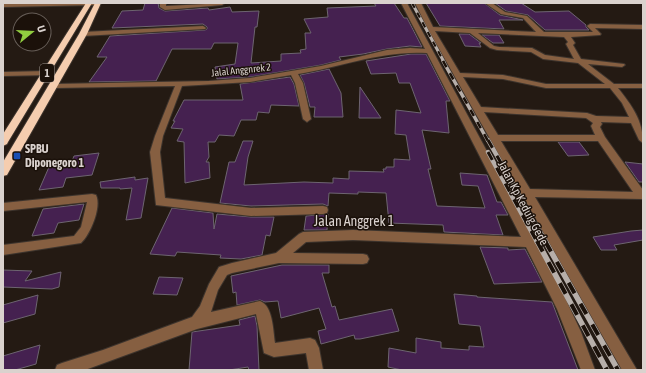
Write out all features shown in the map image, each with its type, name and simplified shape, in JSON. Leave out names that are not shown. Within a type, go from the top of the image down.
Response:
[{"type":"highway","name":"1","points":[[3,172],[83,34],[93,3]]},
{"type":"highway","name":"1","points":[[3,142],[93,3]]},
{"type":"street","points":[[3,5],[93,3]]},
{"type":"street","points":[[162,3],[162,6],[165,8],[222,3]]},
{"type":"street","name":"Jalan Kp Keduig Gede","points":[[404,3],[528,242],[547,275],[581,349],[588,370]]},
{"type":"street","points":[[418,3],[431,29],[459,75],[477,109],[630,370]]},
{"type":"street","points":[[488,3],[503,13],[525,17],[542,34]]},
{"type":"street","points":[[431,29],[566,35],[598,34],[590,26],[643,27]]},
{"type":"street","points":[[83,34],[203,28]]},
{"type":"street","points":[[472,31],[487,44],[499,49],[532,50],[543,57],[553,60],[622,65]]},
{"type":"street","points":[[566,35],[572,43],[569,44],[579,61],[597,73],[612,86],[625,102],[643,140]]},
{"type":"street","name":"Jalal Anggnrek 2","points":[[54,86],[179,84],[250,80],[321,68],[387,52],[410,50],[428,51]]},
{"type":"street","points":[[3,74],[47,73]]},
{"type":"street","points":[[294,73],[300,83],[307,118]]},
{"type":"street","points":[[459,75],[494,75],[534,82],[546,86],[643,86]]},
{"type":"street","points":[[179,84],[159,136],[155,152],[160,202],[251,212],[323,210]]},
{"type":"street","points":[[477,109],[634,120]]},
{"type":"street","points":[[527,193],[639,196],[638,184],[601,138],[595,126],[598,124],[592,118]]},
{"type":"street","points":[[495,138],[601,138]]},
{"type":"street","points":[[3,207],[92,198],[93,200],[82,237],[77,240],[3,250]]},
{"type":"street","name":"Jalan Anggrek 1","points":[[279,258],[299,239],[307,236],[369,236],[528,242]]},
{"type":"street","points":[[197,322],[206,310],[218,278],[223,271],[279,258],[363,259]]},
{"type":"street","points":[[62,370],[103,357],[197,322],[260,307],[262,309],[269,348],[274,350],[310,345],[312,348],[316,370]]},
{"type":"building","points":[[145,3],[158,3],[159,8],[165,11],[208,8],[209,10],[230,7],[232,12],[259,11],[257,27],[255,27],[251,63],[281,61],[281,54],[301,53],[300,50],[306,49],[305,33],[311,33],[304,19],[328,17],[327,8],[376,6],[374,3],[394,3],[404,18],[407,18],[422,47],[410,46],[387,49],[339,57],[341,60],[321,65],[250,77],[217,79],[215,67],[235,64],[238,43],[214,43],[211,49],[172,49],[156,81],[89,82],[107,57],[97,57],[110,36],[207,29],[207,27],[203,24],[112,28],[122,11],[143,10]]},
{"type":"building","points":[[426,3],[484,3],[500,15],[523,20],[499,20],[504,29],[440,26]]},
{"type":"building","points":[[495,3],[521,3],[535,12],[569,11],[586,25],[589,30],[545,30],[528,15],[506,11]]},
{"type":"building","points":[[459,34],[469,34],[481,43],[479,43],[481,47],[465,46]]},
{"type":"building","points":[[482,35],[499,35],[504,43],[493,43]]},
{"type":"building","points":[[411,54],[426,54],[450,101],[446,101],[449,133],[422,130],[431,169],[428,169],[437,206],[485,208],[478,186],[462,185],[460,173],[487,175],[497,202],[501,202],[508,215],[496,215],[503,235],[444,232],[443,225],[389,223],[386,193],[329,193],[328,206],[323,204],[251,206],[220,203],[229,162],[235,162],[243,141],[253,141],[248,157],[244,185],[304,182],[333,183],[333,178],[349,179],[349,171],[384,172],[383,169],[386,169],[386,167],[394,167],[394,159],[410,160],[406,135],[395,134],[396,110],[421,113],[410,83],[399,83],[396,73],[371,74],[366,61]]},
{"type":"building","points":[[329,69],[341,93],[343,117],[314,117],[315,107],[310,107],[304,83],[300,75]]},
{"type":"building","points":[[290,77],[294,84],[299,106],[271,105],[269,113],[258,112],[256,120],[241,120],[234,136],[219,135],[215,142],[208,142],[209,157],[206,162],[209,162],[210,178],[185,183],[184,142],[177,141],[183,129],[171,128],[184,100],[243,100],[240,84]]},
{"type":"building","points":[[360,87],[381,118],[359,118]]},
{"type":"building","points":[[558,142],[579,142],[589,155],[568,156]]},
{"type":"building","points":[[99,153],[92,175],[66,178],[63,187],[39,190],[49,167],[71,164],[74,156]]},
{"type":"building","points":[[625,162],[643,164],[643,182],[639,182]]},
{"type":"building","points":[[135,177],[135,180],[148,178],[141,218],[126,220],[132,188],[101,188],[100,182]]},
{"type":"building","points":[[84,204],[79,220],[58,223],[54,233],[32,236],[43,209]]},
{"type":"building","points":[[172,208],[213,213],[214,229],[217,214],[251,217],[274,217],[270,236],[266,235],[262,255],[241,259],[220,258],[221,255],[177,252],[175,256],[150,254]]},
{"type":"building","points":[[328,214],[327,230],[304,230],[306,216]]},
{"type":"building","points":[[643,230],[643,240],[614,245],[617,250],[601,250],[593,237],[631,231]]},
{"type":"building","points":[[480,247],[508,248],[508,250],[525,249],[542,282],[494,284]]},
{"type":"building","points":[[282,265],[329,265],[329,273],[322,273],[332,307],[335,306],[339,320],[392,309],[399,331],[360,339],[355,339],[354,335],[321,344],[318,331],[326,329],[319,308],[281,318],[278,301],[265,302],[260,300],[237,305],[236,292],[233,293],[231,276]]},
{"type":"building","points":[[3,270],[32,271],[25,281],[61,272],[59,287],[52,289],[3,287]]},
{"type":"building","points":[[159,277],[183,278],[177,295],[153,294]]},
{"type":"building","points":[[454,294],[552,302],[578,370],[402,370],[388,367],[389,348],[416,353],[416,338],[441,342],[441,348],[469,350],[469,346],[484,347],[480,326],[459,324]]},
{"type":"building","points":[[38,295],[35,314],[3,323],[3,305]]},
{"type":"building","points":[[255,316],[257,326],[259,370],[249,370],[248,367],[229,370],[189,370],[192,332],[240,325],[239,320]]},
{"type":"building","points":[[40,345],[36,364],[15,370],[3,370],[3,356]]},
{"type":"railway","points":[[412,3],[444,62]]},
{"type":"railway","points":[[443,61],[488,141]]},
{"type":"railway","points":[[488,140],[546,242]]},
{"type":"railway","points":[[488,152],[537,242]]},
{"type":"railway","points":[[537,241],[607,370]]},
{"type":"railway","points":[[545,241],[618,370]]},
{"type":"place","name":"SPBU Diponegoro 1","points":[[17,156]]}]
